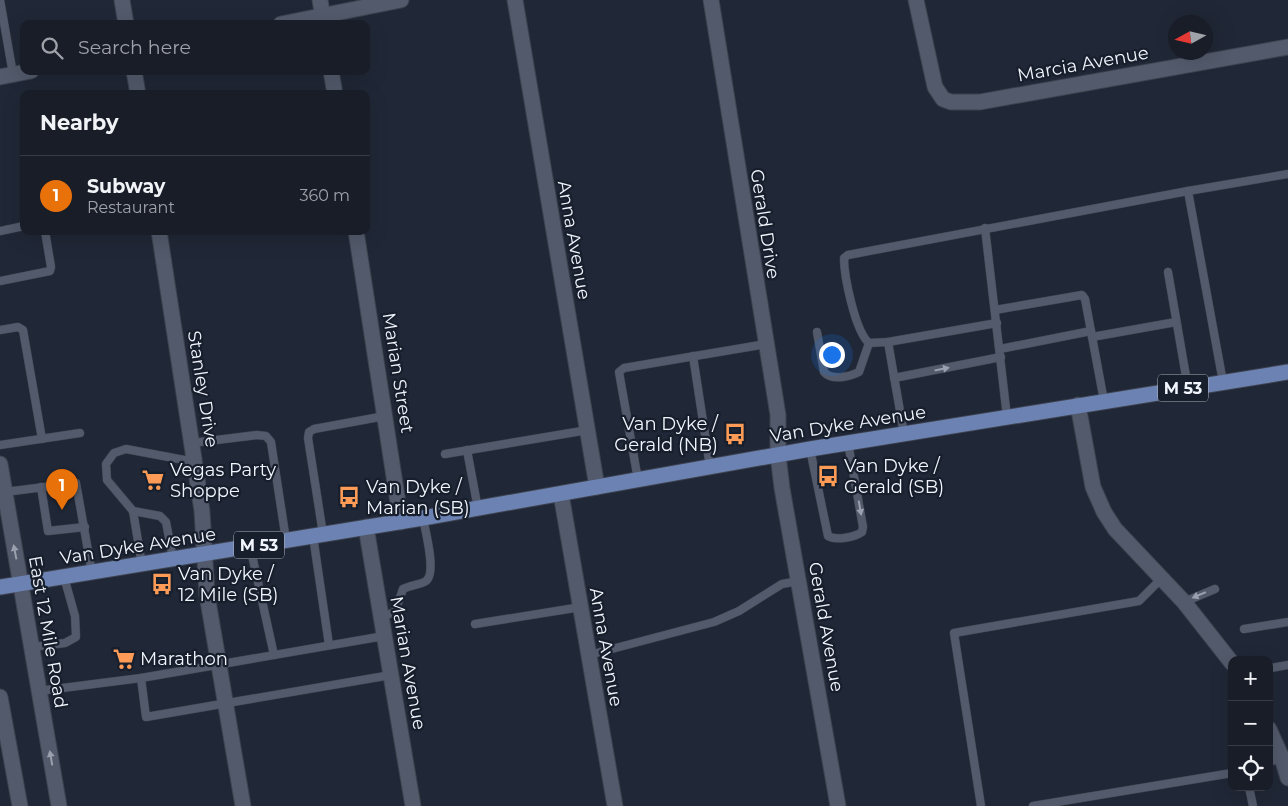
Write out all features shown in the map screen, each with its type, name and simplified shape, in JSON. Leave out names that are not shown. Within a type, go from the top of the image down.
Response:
[{"type":"main road","name":"Van Dyke Avenue","points":[[0,587],[478,509],[810,449],[1288,372]]},
{"type":"street","points":[[122,0],[125,20]]},
{"type":"street","points":[[320,0],[323,20],[401,0]]},
{"type":"street","name":"Anna Avenue","points":[[514,0],[597,487]]},
{"type":"street","name":"Gerald Drive","points":[[711,0],[778,415],[778,455]]},
{"type":"street","name":"Marcia Avenue","points":[[916,0],[936,87],[943,99],[951,102],[980,102],[1288,47]]},
{"type":"street","points":[[6,76],[20,73]]},
{"type":"street","points":[[135,75],[137,90]]},
{"type":"street","points":[[332,75],[334,90]]},
{"type":"street","name":"Stanley Drive","points":[[160,235],[202,510],[207,595],[243,806]]},
{"type":"street","name":"Marian Street","points":[[357,235],[401,522]]},
{"type":"street","points":[[1078,405],[1093,487],[1104,512],[1115,529],[1160,580],[1184,602],[1228,658]]},
{"type":"street","name":"Gerald Avenue","points":[[778,455],[798,581],[838,806]]},
{"type":"street","name":"East 12 Mile Road","points":[[0,464],[5,492],[5,523],[21,584],[59,806]]},
{"type":"street","name":"Anna Avenue","points":[[561,494],[615,806]]},
{"type":"street","name":"Marian Avenue","points":[[366,527],[413,806]]},
{"type":"street","points":[[0,696],[20,806]]},
{"type":"street","points":[[1273,746],[1276,760],[1288,778]]},
{"type":"lane","points":[[0,0],[6,76]]},
{"type":"lane","points":[[869,343],[863,336],[856,318],[844,258],[848,254],[1288,174]]},
{"type":"lane","points":[[1188,191],[1223,382]]},
{"type":"lane","points":[[0,230],[20,227]]},
{"type":"lane","points":[[985,228],[1007,417]]},
{"type":"lane","points":[[0,282],[50,271],[46,235]]},
{"type":"lane","points":[[1168,272],[1188,388]]},
{"type":"lane","points":[[995,310],[1082,295],[1085,299],[1104,401]]},
{"type":"lane","points":[[894,378],[1092,334],[1176,322]]},
{"type":"lane","points":[[869,343],[888,342],[997,323]]},
{"type":"lane","points":[[0,330],[18,327],[23,330],[42,439]]},
{"type":"lane","points":[[816,332],[824,372],[828,377],[834,378],[859,372],[869,343]]},
{"type":"lane","points":[[888,342],[904,434]]},
{"type":"lane","points":[[638,480],[619,372],[624,368],[766,344]]},
{"type":"lane","points":[[693,356],[710,467]]},
{"type":"lane","points":[[329,645],[308,438],[309,432],[314,429],[386,416]]},
{"type":"lane","points":[[445,454],[588,430]]},
{"type":"lane","points":[[0,445],[80,433]]},
{"type":"lane","points":[[192,443],[257,435],[266,436],[271,442],[286,540]]},
{"type":"lane","points":[[810,449],[828,536],[832,538],[858,535],[862,532],[863,527],[848,443]]},
{"type":"lane","points":[[142,565],[133,510],[107,480],[106,464],[114,453],[119,450],[134,448],[164,457],[195,462]]},
{"type":"lane","points":[[467,450],[478,509]]},
{"type":"lane","points":[[5,492],[76,483],[92,573]]},
{"type":"lane","points":[[41,487],[48,531],[85,527]]},
{"type":"lane","points":[[133,510],[160,516],[166,522],[173,559]]},
{"type":"lane","points":[[381,617],[395,612],[403,589],[426,581],[430,576],[431,567],[423,518]]},
{"type":"lane","points":[[250,546],[274,655]]},
{"type":"lane","points":[[32,647],[65,643],[76,637],[75,616],[64,577]]},
{"type":"lane","points":[[981,806],[954,633],[1139,601],[1160,580]]},
{"type":"lane","points":[[589,655],[714,622],[740,611],[782,584],[798,581]]},
{"type":"lane","points":[[1184,602],[1215,589]]},
{"type":"lane","points":[[475,624],[581,607]]},
{"type":"lane","points":[[1244,629],[1288,622]]},
{"type":"lane","points":[[39,691],[141,678],[384,636]]},
{"type":"lane","points":[[1273,668],[1288,665]]},
{"type":"lane","points":[[141,678],[146,717],[391,676]]},
{"type":"lane","points":[[1033,806],[1228,774]]},
{"type":"lane","points":[[1250,791],[1253,806]]},
{"type":"place","name":"Van Dyke / Gerald (NB)","points":[[735,434]]},
{"type":"place","name":"Van Dyke / Gerald (SB)","points":[[828,476]]},
{"type":"place","name":"Vegas Party Shoppe","points":[[153,480]]},
{"type":"place","name":"Van Dyke / Marian (SB)","points":[[349,497]]},
{"type":"place","name":"Subway","points":[[62,510]]},
{"type":"place","name":"Van Dyke / 12 Mile (SB)","points":[[162,584]]},
{"type":"place","name":"Marathon","points":[[124,659]]}]
